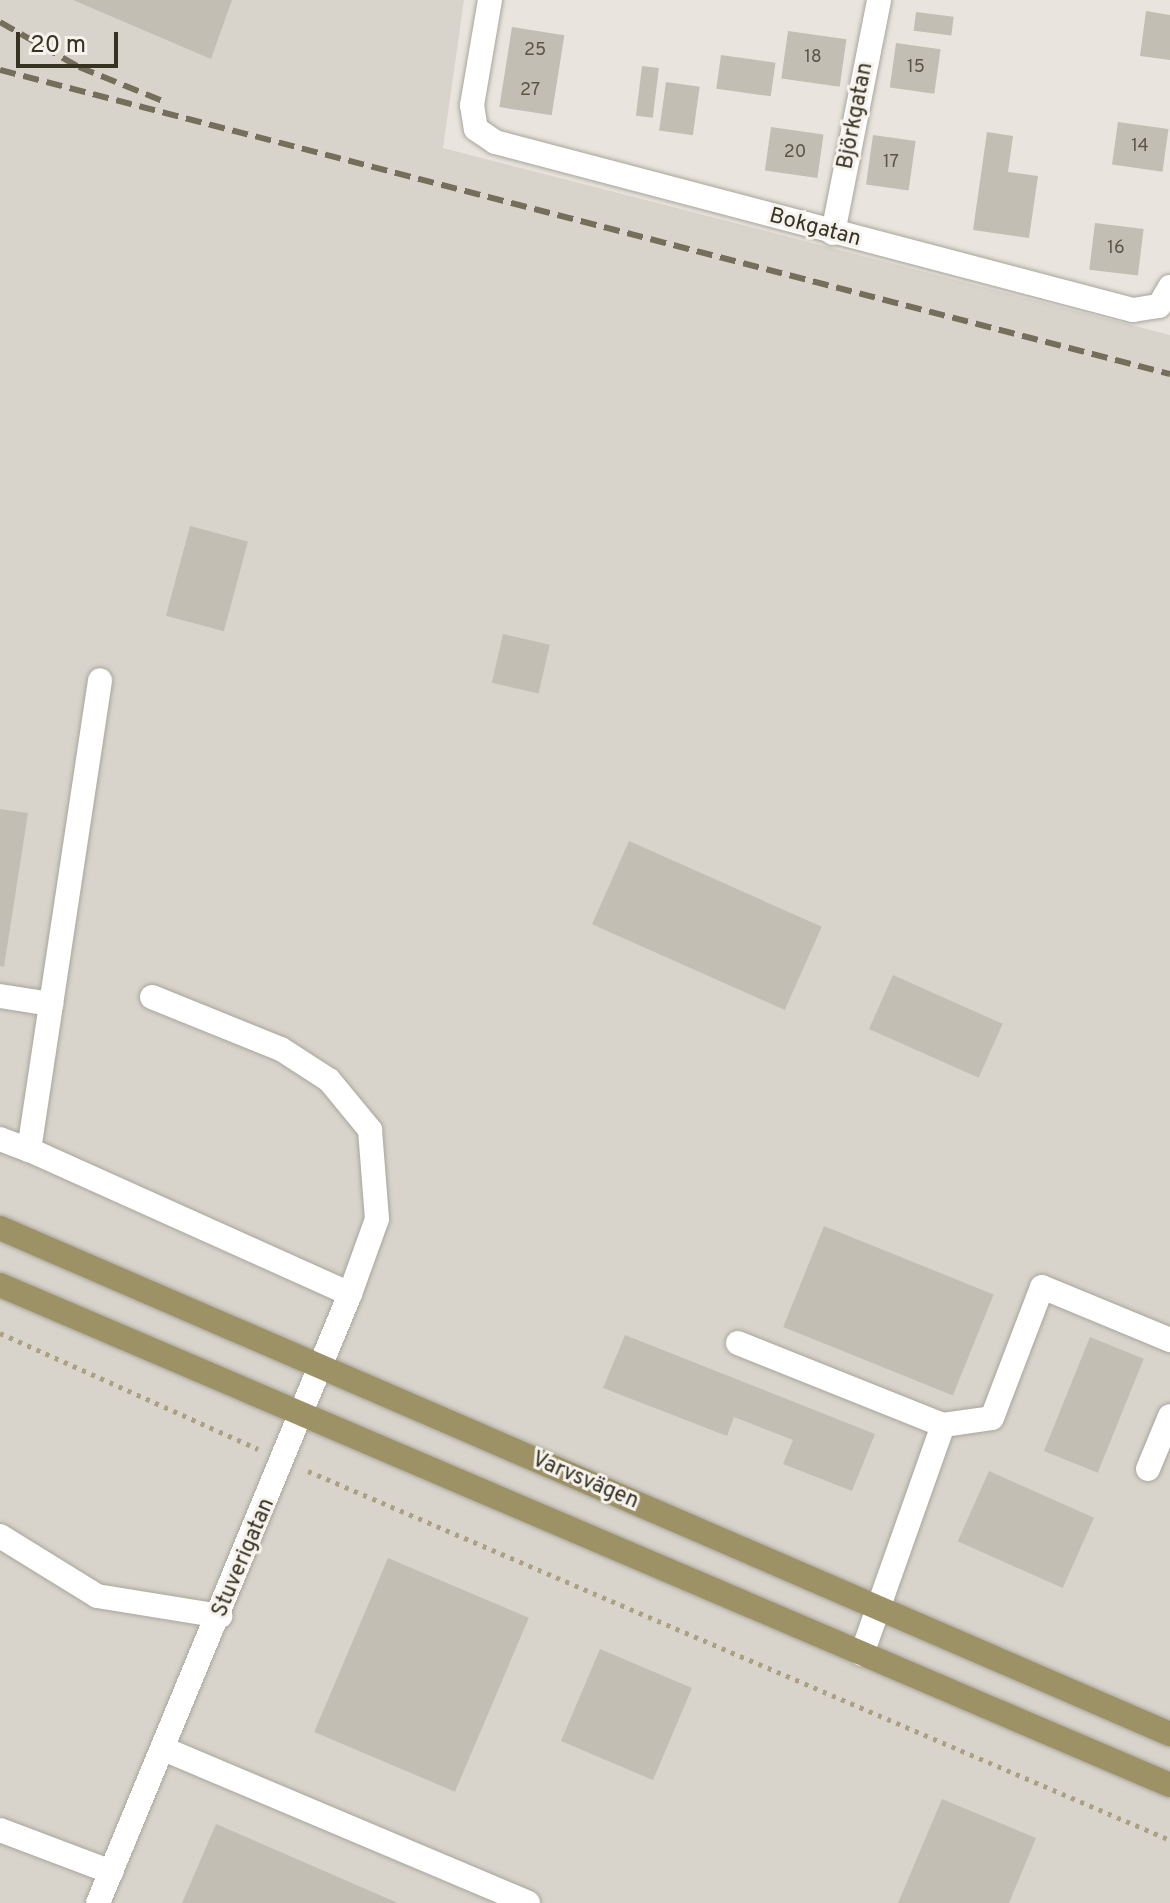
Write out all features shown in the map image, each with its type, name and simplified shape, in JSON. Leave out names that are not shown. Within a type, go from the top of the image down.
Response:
[{"type":"main road","name":"Varvsvägen","points":[[0,1228],[1170,1734]]},
{"type":"main road","points":[[0,1285],[1170,1785]]},
{"type":"street","name":"Bokgatan","points":[[490,0],[472,105],[476,129],[495,142],[1133,310],[1164,296]]},
{"type":"street","name":"Björkgatan","points":[[833,233],[879,0]]},
{"type":"street","points":[[29,1150],[100,680]]},
{"type":"street","points":[[0,996],[51,1004]]},
{"type":"street","name":"Stuverigatan","points":[[98,1903],[325,1368],[377,1219],[370,1130],[329,1080],[281,1049],[152,997]]},
{"type":"street","points":[[0,1139],[350,1294]]},
{"type":"street","points":[[738,1343],[943,1425],[992,1418],[1042,1287],[1170,1340]]},
{"type":"street","points":[[1148,1469],[1170,1416]]},
{"type":"street","points":[[862,1654],[943,1425]]},
{"type":"street","points":[[0,1536],[97,1596],[220,1616]]},
{"type":"street","points":[[164,1749],[528,1903]]},
{"type":"street","points":[[0,1830],[111,1872]]},
{"type":"path","points":[[0,1333],[285,1461],[1170,1840]]},
{"type":"shaded area","points":[[0,0],[464,0],[443,148],[1170,335],[1170,1903],[0,1903]]},
{"type":"building","points":[[73,0],[232,0],[211,59]]},
{"type":"building","points":[[1146,11],[1170,15],[1170,60],[1140,56]]},
{"type":"building","points":[[916,12],[954,17],[951,35],[914,31]]},
{"type":"building","points":[[512,27],[564,35],[552,115],[499,107]]},
{"type":"building","points":[[788,31],[846,39],[840,87],[781,79]]},
{"type":"building","points":[[896,43],[941,49],[934,94],[890,88]]},
{"type":"building","points":[[721,55],[775,63],[771,96],[716,89]]},
{"type":"building","points":[[642,66],[659,68],[653,118],[636,116]]},
{"type":"building","points":[[666,82],[700,87],[693,135],[659,131]]},
{"type":"building","points":[[1118,122],[1169,129],[1163,172],[1112,165]]},
{"type":"building","points":[[771,127],[823,134],[817,178],[765,171]]},
{"type":"building","points":[[987,132],[1013,136],[1008,172],[1038,176],[1029,238],[973,230]]},
{"type":"building","points":[[873,135],[916,141],[909,190],[866,185]]},
{"type":"building","points":[[1095,223],[1144,229],[1138,276],[1089,270]]},
{"type":"building","points":[[190,526],[248,542],[224,631],[166,616]]},
{"type":"building","points":[[503,634],[550,645],[539,694],[492,683]]},
{"type":"building","points":[[0,809],[28,813],[4,967],[0,966]]},
{"type":"building","points":[[629,841],[822,927],[785,1010],[592,924]]},
{"type":"building","points":[[893,975],[1003,1024],[979,1078],[869,1029]]},
{"type":"building","points":[[824,1226],[994,1295],[953,1396],[783,1327]]},
{"type":"building","points":[[625,1335],[875,1434],[852,1491],[783,1464],[793,1440],[734,1417],[727,1436],[603,1388]]},
{"type":"building","points":[[1090,1337],[1144,1359],[1098,1473],[1044,1451]]},
{"type":"building","points":[[989,1471],[1094,1518],[1063,1588],[958,1541]]},
{"type":"building","points":[[388,1558],[529,1618],[455,1792],[314,1732]]},
{"type":"building","points":[[600,1649],[692,1688],[653,1780],[561,1741]]},
{"type":"building","points":[[942,1799],[1036,1838],[1009,1903],[898,1903]]},
{"type":"building","points":[[216,1824],[398,1903],[182,1903]]},
{"type":"railway","points":[[0,22],[79,67],[165,102]]},
{"type":"railway","points":[[0,70],[1170,374]]}]
